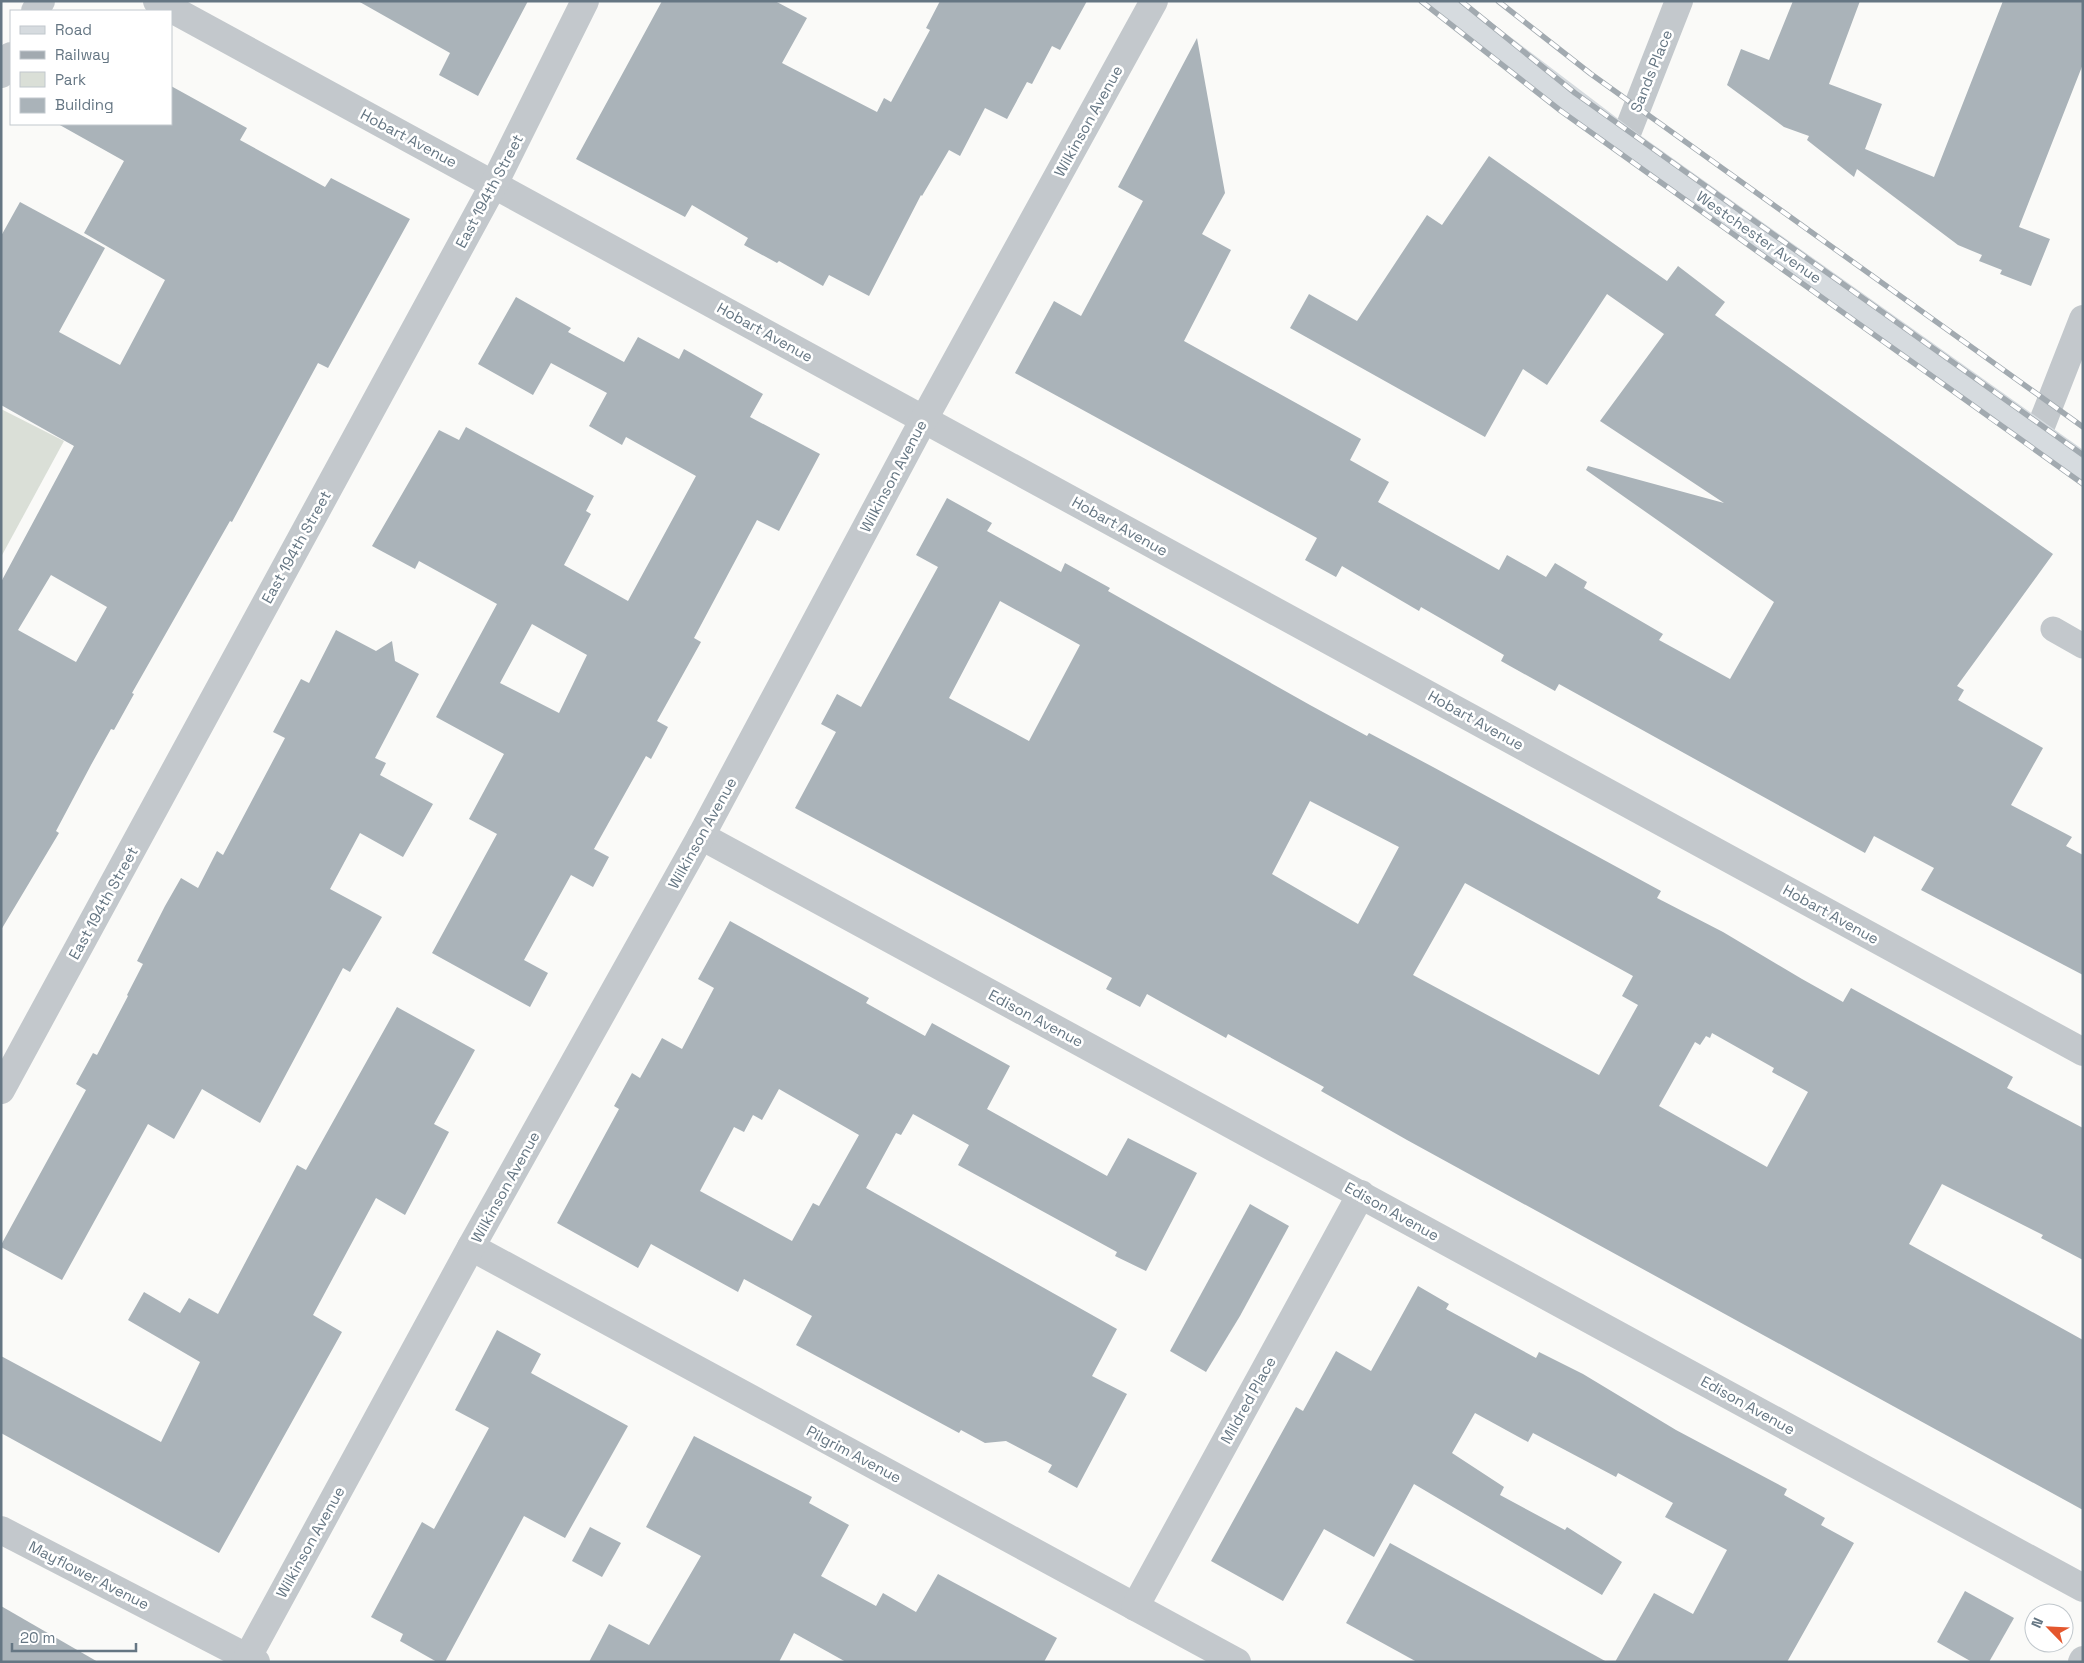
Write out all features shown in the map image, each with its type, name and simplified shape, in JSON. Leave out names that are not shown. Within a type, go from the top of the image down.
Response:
[{"type":"main road","name":"Westchester Avenue","points":[[1440,1],[1624,141],[2083,466]]},
{"type":"street","name":"Hobart Avenue","points":[[157,1],[2083,1052]]},
{"type":"street","name":"East 194th Street","points":[[1,1090],[494,184],[585,1]]},
{"type":"street","name":"Wilkinson Avenue","points":[[249,1660],[471,1247],[701,836],[924,419],[1154,1]]},
{"type":"street","name":"Sands Place","points":[[1624,141],[1679,1]]},
{"type":"street","points":[[1,74],[10,58]]},
{"type":"street","points":[[2038,434],[2083,319]]},
{"type":"street","name":"Edison Avenue","points":[[701,836],[2083,1588]]},
{"type":"street","name":"Mildred Place","points":[[1136,1606],[1361,1194]]},
{"type":"street","name":"Pilgrim Avenue","points":[[471,1247],[1237,1662]]},
{"type":"street","name":"Mayflower Avenue","points":[[1,1530],[249,1660]]},
{"type":"lane","points":[[2053,629],[2083,646]]},
{"type":"green space","points":[[1,409],[64,441],[1,557]]},
{"type":"building","points":[[358,1],[528,1],[478,96],[439,75],[450,53]]},
{"type":"building","points":[[662,1],[775,1],[807,18],[782,63],[877,112],[884,98],[891,102],[930,30],[926,28],[940,1],[1087,1],[1060,50],[1052,46],[1032,84],[1027,82],[1007,119],[985,108],[960,156],[949,150],[921,195],[869,296],[829,275],[823,286],[779,261],[777,263],[744,245],[748,238],[692,205],[685,217],[576,159]]},
{"type":"building","points":[[1793,1],[1860,1],[1829,84],[1882,104],[1865,149],[1934,177],[2003,1],[2083,1],[2083,64],[2019,227],[2050,239],[2031,286],[2000,274],[2002,270],[1979,261],[1982,255],[1958,245],[1857,169],[1854,177],[1807,140],[1809,136],[1784,127],[1727,85],[1741,49],[1769,60]]},
{"type":"building","points":[[1197,38],[1225,193],[1202,234],[1231,250],[1184,341],[1361,439],[1350,460],[1389,482],[1378,502],[1499,570],[1507,555],[1546,577],[1555,563],[1587,582],[1584,588],[1663,634],[1659,640],[1730,679],[1774,602],[1586,470],[1588,466],[1724,503],[1600,421],[1664,334],[1607,294],[1547,385],[1523,369],[1485,437],[1290,328],[1309,294],[1357,321],[1427,215],[1442,225],[1489,156],[1667,281],[1678,266],[1725,302],[1715,315],[2053,554],[1957,686],[1964,690],[1958,700],[2043,748],[2011,805],[2072,837],[2066,846],[2083,855],[2083,975],[1921,890],[1934,868],[1874,836],[1865,853],[1559,684],[1555,691],[1501,661],[1504,655],[1421,607],[1419,611],[1342,566],[1336,577],[1305,560],[1317,538],[1015,373],[1054,301],[1081,316],[1143,201],[1118,187]]},
{"type":"building","points":[[172,87],[247,128],[240,140],[325,187],[331,178],[410,219],[328,368],[318,363],[232,522],[230,521],[132,693],[134,694],[114,730],[111,729],[91,765],[56,831],[59,833],[1,930],[1,582],[74,446],[1,405],[1,236],[20,202],[105,248],[59,332],[120,365],[165,280],[84,233],[124,161],[60,125],[172,125]],"holes":[[[51,575],[107,607],[76,662],[18,630]]]},
{"type":"building","points":[[516,297],[571,328],[568,332],[624,362],[638,337],[679,359],[684,349],[763,394],[750,417],[820,454],[779,531],[757,520],[694,638],[701,642],[657,721],[668,727],[651,759],[646,756],[594,849],[609,857],[593,887],[571,875],[524,960],[548,973],[530,1007],[432,953],[497,834],[469,819],[504,754],[436,717],[497,604],[419,561],[415,569],[372,546],[439,430],[459,440],[466,427],[594,496],[586,511],[591,514],[564,565],[628,601],[696,476],[626,437],[622,445],[589,426],[607,393],[551,363],[533,395],[478,364]],"holes":[[[532,624],[587,655],[559,713],[500,683]]]},
{"type":"building","points":[[947,498],[992,523],[987,531],[1061,572],[1065,563],[1110,588],[1108,591],[1310,705],[1367,736],[1369,733],[1661,891],[1657,898],[1723,932],[1843,1002],[1851,988],[2013,1077],[2007,1088],[2083,1128],[2083,1260],[2041,1238],[2043,1235],[1942,1184],[1909,1244],[2083,1340],[2083,1510],[1407,1140],[1321,1091],[1324,1087],[1228,1034],[1226,1038],[1147,994],[1140,1007],[1106,989],[1112,978],[795,808],[836,732],[821,724],[837,694],[861,707],[938,567],[916,555]],"holes":[[[1000,601],[1080,645],[1029,741],[949,698]],[[1310,801],[1399,847],[1358,924],[1272,874]],[[1465,883],[1633,976],[1622,996],[1638,1005],[1599,1075],[1413,975]],[[1712,1033],[1774,1068],[1772,1072],[1808,1092],[1767,1167],[1659,1106],[1695,1042],[1700,1045],[1706,1036],[1710,1038]]]},
{"type":"building","points":[[336,630],[376,651],[392,641],[395,661],[419,674],[375,758],[386,763],[380,775],[433,804],[403,857],[360,833],[330,889],[382,917],[350,972],[343,968],[260,1123],[202,1089],[174,1139],[148,1124],[62,1280],[1,1247],[1,1245],[86,1090],[76,1084],[93,1053],[97,1055],[128,996],[143,964],[137,961],[165,906],[181,878],[198,888],[217,851],[223,855],[285,738],[273,732],[301,679],[309,683]]},
{"type":"building","points":[[730,921],[869,998],[866,1003],[925,1036],[932,1023],[1010,1066],[987,1109],[1107,1176],[1128,1138],[1197,1173],[1146,1271],[1115,1256],[1117,1252],[958,1165],[969,1145],[913,1114],[901,1135],[896,1133],[866,1188],[1117,1329],[1092,1376],[1127,1394],[1077,1488],[1048,1472],[1052,1465],[1006,1441],[985,1443],[961,1430],[959,1433],[796,1345],[812,1316],[744,1279],[738,1292],[651,1244],[638,1268],[557,1223],[619,1109],[614,1106],[632,1073],[640,1078],[662,1038],[682,1049],[714,988],[698,979]],"holes":[[[779,1089],[859,1135],[819,1206],[813,1203],[792,1241],[700,1191],[734,1127],[744,1132],[753,1115],[762,1120]]]},
{"type":"building","points":[[397,1007],[475,1050],[434,1124],[449,1132],[405,1215],[376,1198],[313,1315],[342,1332],[219,1553],[1,1433],[1,1356],[161,1442],[200,1362],[128,1320],[144,1292],[180,1313],[189,1298],[218,1314],[297,1165],[306,1170]]},
{"type":"building","points":[[1250,1204],[1289,1226],[1240,1316],[1206,1372],[1170,1351]]},
{"type":"building","points":[[1418,1286],[1449,1304],[1446,1309],[1536,1358],[1539,1352],[1583,1374],[1676,1430],[1787,1489],[1784,1495],[1825,1518],[1821,1525],[1854,1543],[1787,1662],[1615,1662],[1654,1593],[1693,1614],[1727,1550],[1665,1517],[1673,1503],[1618,1473],[1616,1477],[1533,1433],[1528,1442],[1475,1413],[1452,1453],[1504,1487],[1500,1495],[1565,1530],[1567,1527],[1622,1562],[1602,1595],[1414,1484],[1374,1557],[1324,1529],[1283,1601],[1211,1561],[1296,1407],[1303,1411],[1336,1351],[1371,1371]]},
{"type":"building","points":[[497,1330],[541,1354],[531,1373],[628,1426],[565,1538],[524,1516],[445,1662],[437,1662],[400,1641],[403,1634],[371,1617],[422,1522],[434,1529],[489,1428],[455,1410]]},
{"type":"building","points":[[694,1436],[812,1497],[809,1503],[849,1525],[821,1576],[876,1606],[883,1593],[916,1612],[938,1574],[1057,1638],[1044,1662],[846,1662],[794,1633],[779,1662],[589,1662],[609,1624],[649,1645],[701,1556],[646,1527]]},
{"type":"building","points":[[590,1527],[621,1543],[602,1577],[572,1561]]},
{"type":"building","points":[[1390,1543],[1607,1662],[1417,1662],[1346,1623]]},
{"type":"building","points":[[1965,1591],[2014,1618],[1989,1662],[1972,1662],[1937,1642]]},
{"type":"building","points":[[1,1606],[98,1662],[1,1662]]},
{"type":"railway","points":[[1421,1],[1561,111],[2083,484]]},
{"type":"railway","points":[[1461,1],[1575,93],[2083,455]]},
{"type":"railway","points":[[1498,1],[1591,74],[2083,427]]}]
